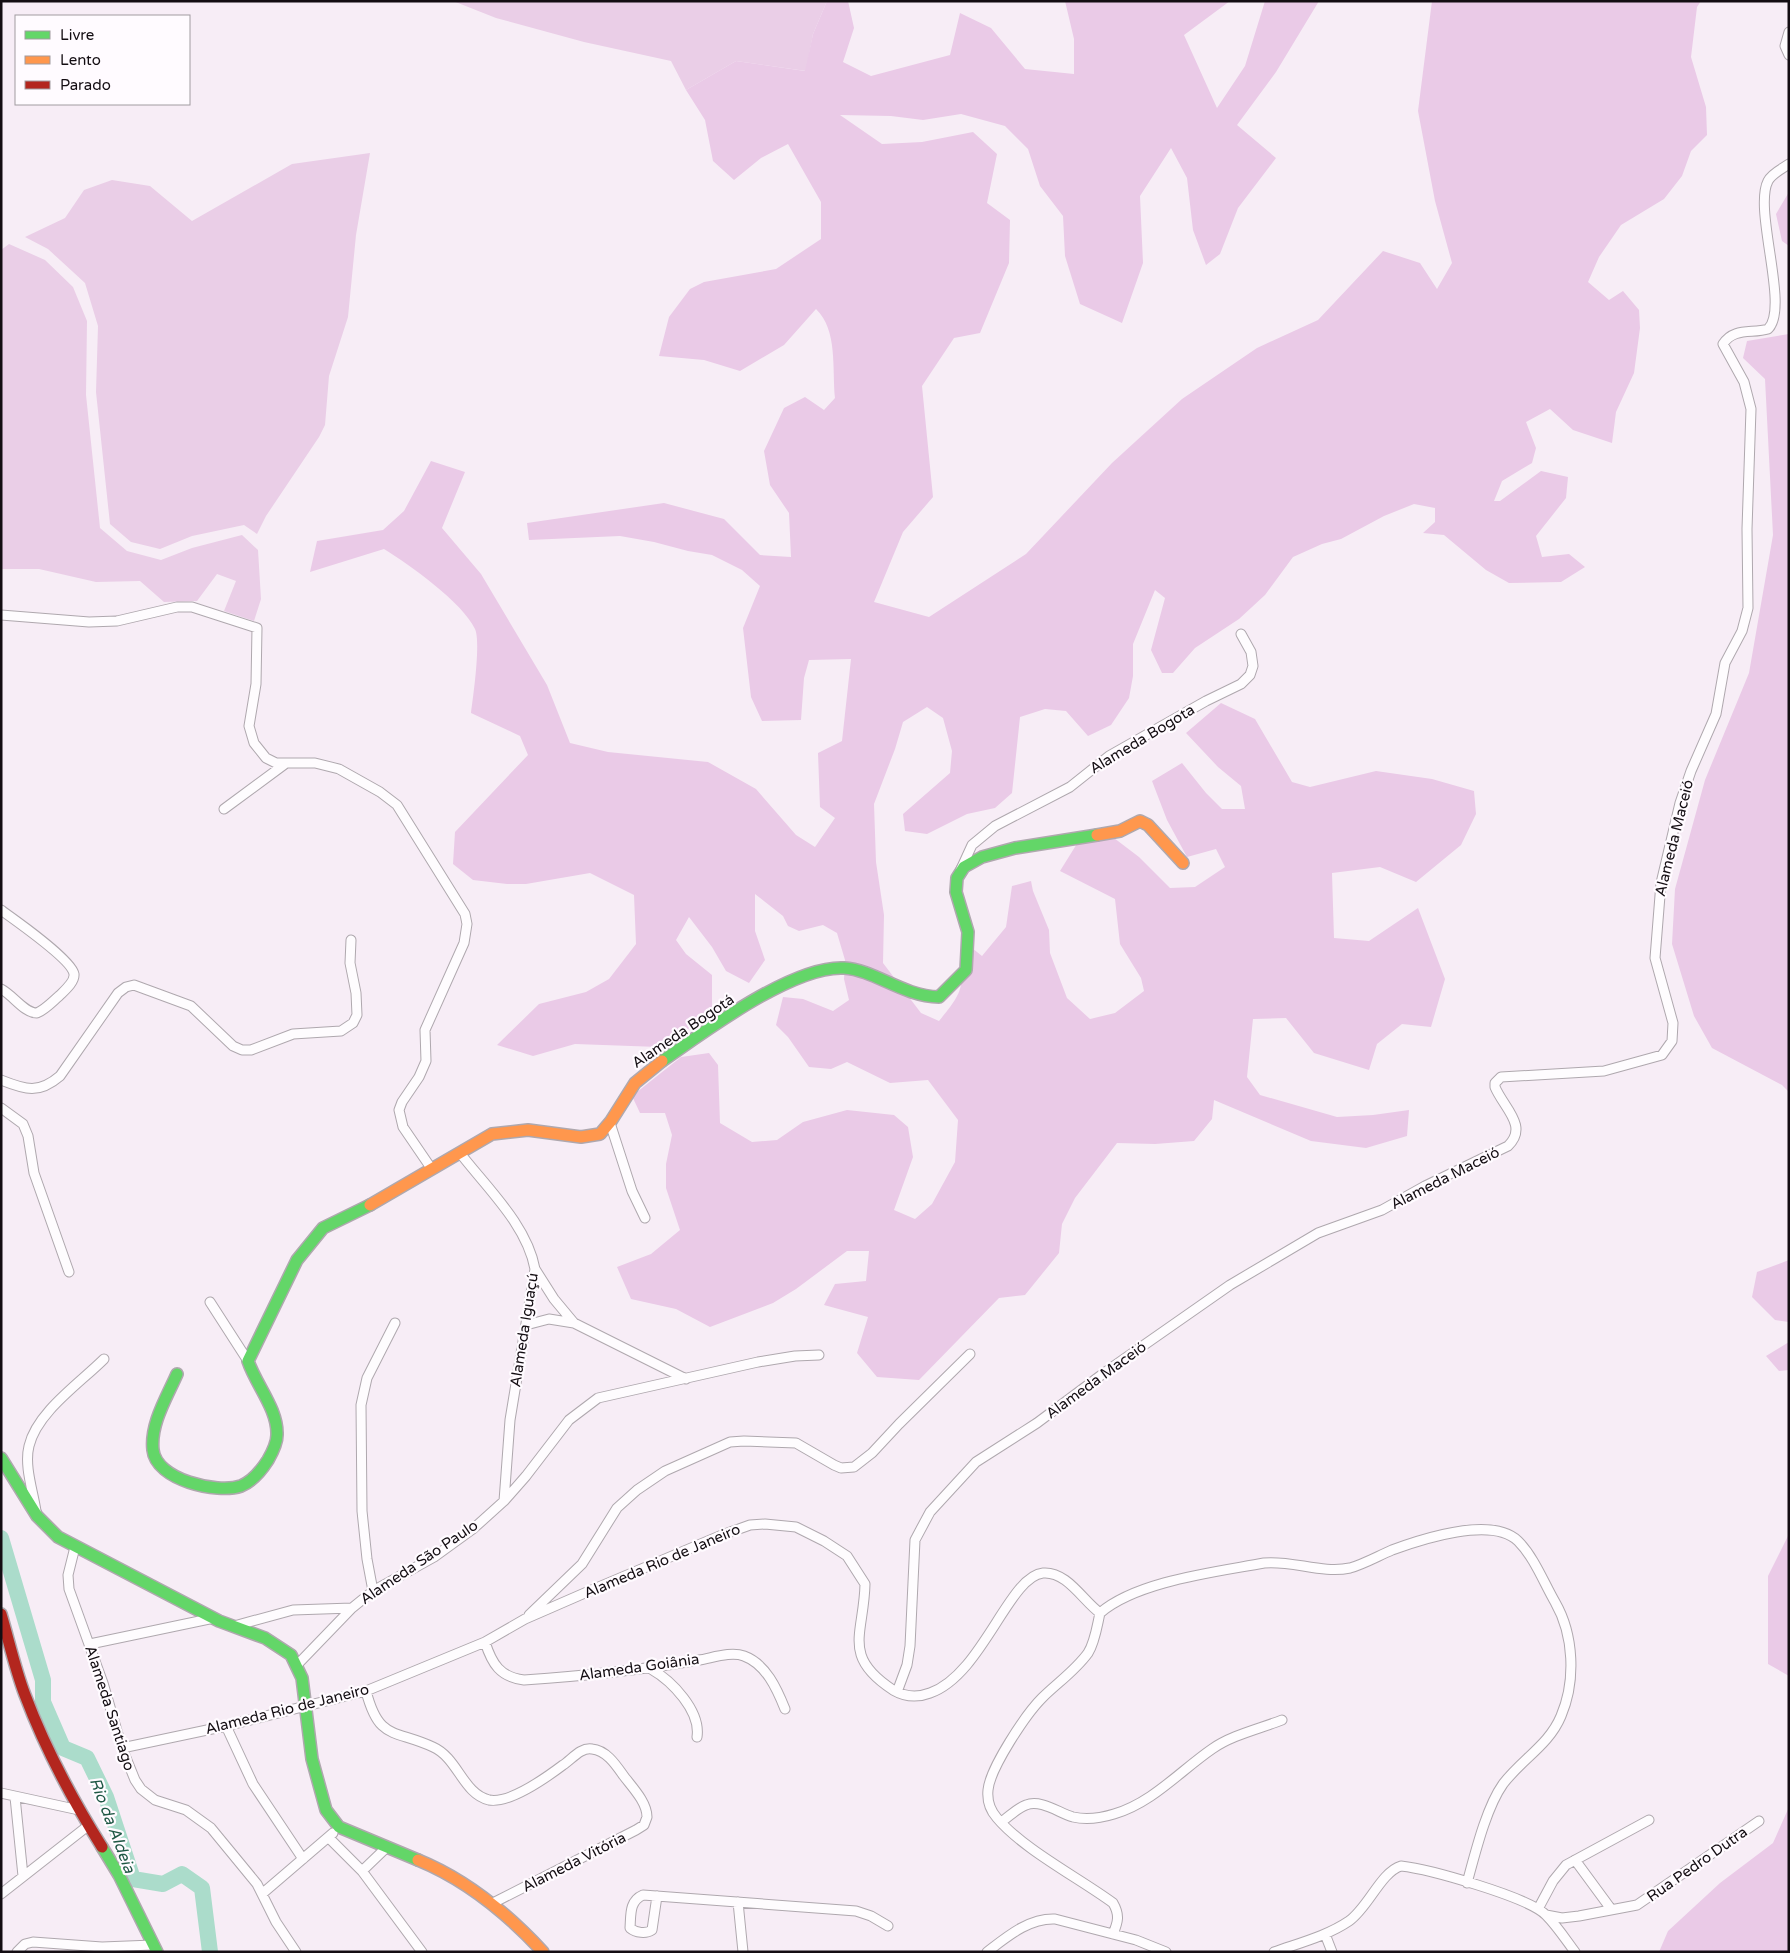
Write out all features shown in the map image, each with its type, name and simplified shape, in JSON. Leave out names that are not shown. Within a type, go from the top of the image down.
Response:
[{"type":"street","points":[[1789,32],[1785,46],[1789,55]]},
{"type":"street","name":"Alameda Maceió","points":[[897,1692],[907,1665],[910,1646],[915,1540],[930,1512],[984,1455],[1037,1423],[1207,1300],[1318,1233],[1382,1210],[1425,1186],[1508,1146],[1513,1141],[1517,1130],[1515,1120],[1495,1087],[1501,1077],[1604,1071],[1656,1058],[1665,1053],[1670,1047],[1673,1023],[1654,950],[1662,883],[1680,803],[1691,771],[1716,714],[1725,663],[1742,631],[1748,608],[1746,529],[1751,409],[1744,382],[1723,344],[1728,338],[1740,332],[1768,329],[1777,320],[1781,306],[1778,255],[1767,209],[1766,188],[1771,176],[1789,164]]},
{"type":"street","points":[[1,615],[89,622],[117,621],[177,607],[192,607],[257,628],[256,684],[250,735],[254,743],[266,758],[285,764],[315,763],[339,769],[380,792],[396,805],[464,914],[466,924],[464,943],[425,1030],[426,1061],[419,1078],[402,1102],[399,1110],[403,1126],[431,1168]]},
{"type":"street","name":"Alameda Bogota","points":[[960,872],[972,845],[995,826],[1070,787],[1109,756],[1206,701],[1241,684],[1250,675],[1253,666],[1251,652],[1241,634]]},
{"type":"street","points":[[224,809],[285,764]]},
{"type":"street","points":[[960,872],[971,861],[1015,848],[1120,831],[1140,821],[1148,825],[1182,862]]},
{"type":"street","name":"Alameda Bogotá","points":[[610,1123],[625,1093],[641,1076],[774,989],[813,971],[843,967],[920,995],[939,997],[956,981],[966,967],[968,932],[956,892],[960,872]]},
{"type":"street","points":[[1,910],[59,954],[74,974],[73,979],[62,992],[38,1013],[27,1010],[9,993],[1,989]]},
{"type":"street","points":[[1,1080],[40,1089],[50,1084],[60,1076],[118,993],[126,987],[134,985],[191,1006],[234,1046],[242,1050],[252,1050],[293,1034],[341,1031],[353,1023],[357,1015],[356,993],[350,963],[350,940]]},
{"type":"street","points":[[1,1108],[23,1124],[28,1136],[34,1173],[69,1272]]},
{"type":"street","points":[[248,1360],[297,1260],[324,1228],[354,1213],[492,1134],[503,1131],[530,1129],[585,1137],[600,1134],[610,1123],[632,1191],[645,1218]]},
{"type":"street","name":"Alameda Iguaçú","points":[[460,1153],[520,1230],[533,1257],[535,1270],[510,1420],[504,1501]]},
{"type":"street","points":[[535,1270],[554,1299],[574,1323]]},
{"type":"street","points":[[177,1374],[154,1436],[153,1451],[156,1458],[169,1473],[198,1487],[220,1491],[234,1489],[245,1484],[263,1470],[275,1444],[277,1435],[275,1420],[256,1384],[248,1360],[210,1302]]},
{"type":"street","points":[[526,1325],[549,1319],[574,1323],[686,1379]]},
{"type":"street","points":[[372,1591],[362,1511],[361,1405],[367,1378],[395,1323]]},
{"type":"street","points":[[525,1619],[582,1564],[617,1508],[659,1474],[730,1442],[744,1440],[796,1443],[834,1465],[842,1468],[854,1467],[872,1453],[970,1354]]},
{"type":"street","name":"Alameda São Paulo","points":[[234,1626],[293,1610],[352,1608],[372,1591],[434,1557],[474,1528],[504,1501],[526,1476],[560,1430],[588,1404],[614,1393],[641,1390],[772,1359],[819,1355]]},
{"type":"street","points":[[36,1516],[28,1459],[29,1446],[35,1432],[48,1413],[66,1393],[104,1360]]},
{"type":"street","points":[[1,1458],[36,1516],[48,1529],[75,1547],[214,1618],[277,1644],[291,1655],[302,1678],[312,1759],[322,1799],[326,1810],[339,1827],[445,1871],[493,1903],[543,1952]]},
{"type":"street","name":"Alameda Rio de Janeiro","points":[[122,1748],[226,1726],[305,1704],[366,1690],[485,1642],[525,1619],[736,1529],[765,1524],[796,1527],[824,1541],[847,1556],[854,1564],[865,1584],[858,1642],[862,1660],[883,1683],[897,1692]]},
{"type":"street","points":[[1114,1934],[1118,1914],[1113,1903],[1037,1850],[1001,1822],[990,1809],[988,1800],[988,1788],[992,1776],[1026,1718],[1041,1699],[1074,1670],[1089,1651],[1100,1613],[1108,1606],[1139,1591],[1264,1563],[1281,1562],[1325,1568],[1345,1568],[1403,1546],[1482,1528],[1505,1533],[1514,1538],[1533,1563],[1564,1621],[1571,1669],[1570,1690],[1555,1730],[1502,1786],[1477,1846],[1467,1883]]},
{"type":"street","name":"Alameda Santiago","points":[[75,1547],[68,1575],[69,1588],[90,1644],[122,1748],[135,1780],[141,1789],[155,1800],[186,1810],[211,1828],[244,1866],[263,1893],[276,1922],[292,1950]]},
{"type":"street","points":[[897,1692],[909,1696],[925,1695],[936,1691],[959,1675],[982,1648],[1022,1584],[1035,1575],[1048,1573],[1062,1578],[1088,1605],[1100,1613]]},
{"type":"street","points":[[297,1665],[352,1608]]},
{"type":"street","points":[[1,1614],[28,1704],[48,1751],[79,1810],[119,1875],[155,1948],[102,1947],[34,1942],[25,1944],[17,1952]]},
{"type":"street","points":[[90,1644],[214,1618]]},
{"type":"street","name":"Alameda Goiânia","points":[[485,1642],[494,1665],[500,1672],[514,1678],[556,1678],[651,1669],[724,1656],[745,1656],[759,1666],[772,1682],[785,1709]]},
{"type":"street","points":[[651,1669],[670,1682],[689,1707],[697,1724],[696,1737]]},
{"type":"street","name":"Alameda Vitória","points":[[366,1690],[373,1712],[382,1725],[397,1735],[426,1744],[448,1756],[469,1786],[483,1798],[496,1800],[510,1797],[563,1765],[582,1751],[592,1749],[602,1752],[618,1767],[642,1801],[647,1813],[646,1821],[636,1830],[493,1903]]},
{"type":"street","points":[[1001,1822],[1025,1805],[1030,1804],[1038,1804],[1074,1817],[1086,1818],[1113,1815],[1128,1810],[1152,1795],[1212,1749],[1282,1720]]},
{"type":"street","points":[[226,1726],[253,1784],[303,1859]]},
{"type":"street","points":[[1,1793],[79,1810]]},
{"type":"street","points":[[15,1797],[23,1876]]},
{"type":"street","points":[[1538,1909],[1553,1881],[1566,1865],[1649,1820]]},
{"type":"street","name":"Rua Pedro Dutra","points":[[1546,1915],[1562,1918],[1637,1905],[1759,1821]]},
{"type":"street","points":[[1,1894],[89,1825]]},
{"type":"street","points":[[263,1893],[329,1838],[339,1827]]},
{"type":"street","points":[[329,1838],[362,1871],[422,1952]]},
{"type":"street","points":[[362,1871],[387,1847]]},
{"type":"street","points":[[1575,1860],[1611,1909]]},
{"type":"street","points":[[1274,1952],[1324,1934],[1357,1914],[1393,1870],[1401,1866],[1467,1883],[1502,1894],[1538,1909],[1546,1915],[1575,1952]]},
{"type":"street","points":[[657,1896],[856,1912],[871,1916],[888,1926]]},
{"type":"street","points":[[738,1902],[743,1952]]},
{"type":"street","points":[[987,1952],[1023,1926],[1045,1919],[1056,1919],[1114,1934],[1136,1940],[1166,1952]]},
{"type":"street","points":[[1324,1934],[1332,1952]]},
{"type":"shaded area","points":[[453,1],[827,1],[813,34],[806,71],[736,61],[686,90],[671,61],[584,42],[496,18]]},
{"type":"shaded area","points":[[827,1],[848,1],[854,28],[843,62],[871,76],[950,55],[960,13],[991,28],[1025,69],[1074,74],[1074,39],[1065,1],[1230,1],[1184,35],[1217,108],[1245,66],[1265,1],[1319,1],[1276,72],[1237,125],[1276,158],[1238,208],[1220,254],[1206,265],[1193,230],[1187,178],[1171,148],[1140,196],[1143,263],[1122,323],[1080,304],[1065,256],[1063,216],[1040,186],[1028,149],[1005,126],[961,114],[923,120],[891,116],[840,115],[882,144],[922,142],[973,132],[997,154],[987,203],[1010,220],[1009,263],[980,333],[954,338],[922,386],[933,497],[903,532],[874,602],[929,617],[1026,554],[1112,463],[1182,399],[1257,348],[1318,320],[1383,251],[1420,263],[1437,289],[1452,263],[1435,201],[1418,111],[1432,1],[1701,1],[1697,7],[1691,57],[1706,107],[1707,135],[1691,151],[1682,176],[1664,199],[1621,225],[1599,257],[1588,282],[1609,300],[1623,291],[1639,310],[1640,328],[1634,373],[1616,412],[1612,443],[1573,430],[1550,409],[1526,422],[1536,448],[1532,463],[1502,481],[1494,501],[1500,501],[1541,471],[1568,477],[1566,498],[1536,536],[1542,557],[1569,554],[1585,567],[1561,582],[1509,583],[1486,570],[1444,535],[1423,533],[1435,522],[1435,508],[1414,504],[1384,516],[1341,539],[1322,544],[1293,557],[1265,595],[1239,619],[1195,648],[1173,673],[1162,673],[1151,650],[1165,598],[1155,590],[1133,644],[1133,676],[1129,698],[1111,725],[1088,736],[1066,711],[1045,709],[1020,717],[1012,793],[995,808],[967,814],[927,834],[905,831],[903,814],[950,773],[952,751],[943,718],[927,707],[903,722],[874,804],[876,862],[884,915],[883,963],[921,1013],[939,1021],[960,990],[962,975],[960,953],[967,944],[982,956],[1006,927],[1012,886],[1031,881],[1033,891],[1049,930],[1050,953],[1067,998],[1090,1019],[1115,1013],[1144,991],[1141,978],[1120,944],[1115,899],[1060,871],[1083,834],[1114,838],[1139,857],[1170,888],[1195,887],[1225,867],[1216,849],[1187,857],[1167,820],[1152,781],[1182,763],[1206,793],[1222,809],[1245,809],[1241,786],[1218,767],[1186,733],[1221,703],[1255,719],[1292,782],[1310,787],[1376,771],[1432,779],[1474,791],[1476,814],[1461,845],[1416,882],[1380,867],[1332,873],[1334,938],[1369,941],[1418,908],[1445,979],[1431,1027],[1402,1024],[1377,1044],[1369,1070],[1314,1053],[1286,1018],[1253,1019],[1247,1077],[1260,1095],[1337,1117],[1409,1110],[1407,1136],[1366,1148],[1311,1141],[1214,1100],[1212,1119],[1194,1141],[1155,1144],[1117,1143],[1075,1198],[1062,1224],[1059,1253],[1025,1295],[999,1298],[919,1380],[877,1377],[857,1353],[868,1317],[824,1305],[835,1284],[866,1281],[869,1251],[847,1251],[796,1289],[773,1303],[710,1327],[676,1309],[631,1299],[617,1267],[651,1254],[680,1230],[666,1188],[666,1164],[672,1135],[665,1113],[640,1113],[632,1096],[681,1057],[709,1053],[718,1065],[720,1123],[752,1142],[777,1140],[803,1122],[847,1110],[894,1115],[908,1127],[913,1157],[894,1210],[915,1219],[932,1204],[955,1162],[958,1120],[928,1080],[890,1083],[847,1062],[831,1069],[809,1067],[788,1037],[776,1025],[783,997],[803,999],[833,1011],[849,1000],[844,979],[845,960],[837,933],[823,925],[799,931],[788,926],[783,916],[755,894],[755,931],[765,960],[749,983],[726,971],[712,947],[689,917],[676,940],[686,954],[712,975],[712,1014],[659,1047],[575,1044],[533,1056],[497,1045],[539,1004],[586,992],[609,979],[636,944],[634,895],[590,873],[526,884],[507,884],[473,880],[453,864],[455,832],[528,755],[520,736],[471,713],[477,657],[475,629],[459,607],[447,596],[421,574],[384,549],[310,572],[317,541],[383,530],[404,511],[431,461],[465,472],[442,528],[481,574],[547,685],[570,743],[608,752],[708,762],[756,789],[796,835],[815,847],[835,818],[820,807],[818,753],[842,741],[851,659],[809,660],[804,678],[801,720],[762,721],[751,697],[743,628],[760,586],[742,570],[712,555],[620,536],[529,540],[527,523],[664,503],[724,519],[760,555],[791,557],[789,513],[770,485],[764,451],[784,408],[805,397],[824,410],[835,398],[833,350],[828,328],[823,318],[816,309],[784,345],[740,371],[704,360],[659,356],[669,317],[690,289],[704,282],[776,269],[821,239],[821,202],[788,144],[761,158],[734,180],[713,161],[705,120],[686,90],[736,61],[805,71],[813,34]]},
{"type":"shaded area","points":[[370,153],[356,235],[348,317],[329,376],[325,425],[319,437],[266,516],[257,534],[244,525],[192,536],[160,549],[131,542],[110,524],[96,392],[98,326],[85,283],[48,249],[25,237],[65,218],[84,190],[112,180],[150,186],[192,221],[292,164]]},
{"type":"shaded area","points":[[1789,192],[1789,246],[1782,241],[1776,214]]},
{"type":"shaded area","points":[[9,244],[45,260],[73,287],[87,321],[86,395],[100,528],[127,551],[161,560],[192,548],[242,535],[258,550],[261,599],[254,621],[224,611],[236,581],[217,574],[197,601],[164,602],[140,581],[96,582],[39,569],[1,569],[1,250]]},
{"type":"shaded area","points":[[1789,334],[1789,1092],[1782,1085],[1712,1048],[1694,1016],[1672,944],[1675,889],[1705,780],[1749,673],[1773,535],[1765,379],[1743,358],[1747,341]]},
{"type":"shaded area","points":[[1789,1260],[1789,1322],[1775,1320],[1752,1297],[1757,1272]]},
{"type":"shaded area","points":[[1789,1342],[1789,1370],[1779,1371],[1766,1356]]},
{"type":"shaded area","points":[[1789,1534],[1789,1676],[1768,1664],[1768,1576]]},
{"type":"shaded area","points":[[1789,1807],[1789,1952],[1659,1952],[1668,1931],[1720,1883],[1773,1843]]},
{"type":"waterway","name":"Rio da Aldeia","points":[[1,1538],[43,1680],[43,1702],[63,1748],[87,1758],[106,1797],[133,1879],[163,1884],[182,1874],[202,1888],[210,1952]]},
{"type":"traffic: fast","points":[[662,1061],[750,1002],[800,977],[823,970],[844,968],[855,970],[913,992],[939,997],[966,970],[968,932],[956,892],[957,878],[964,867],[982,857],[1015,848],[1097,835]]},
{"type":"traffic: fast","points":[[177,1374],[160,1411],[154,1430],[153,1450],[157,1460],[176,1477],[189,1482],[218,1488],[241,1486],[260,1472],[273,1451],[277,1435],[274,1416],[248,1361],[297,1260],[323,1228],[370,1205]]},
{"type":"traffic: fast","points":[[1,1458],[37,1516],[58,1537],[219,1621],[265,1638],[291,1655],[302,1678],[312,1759],[326,1810],[339,1827],[418,1860]]},
{"type":"traffic: fast","points":[[102,1847],[119,1875],[157,1952]]},
{"type":"traffic: slow","points":[[1097,835],[1120,831],[1140,821],[1148,825],[1183,863]]},
{"type":"traffic: slow","points":[[370,1205],[492,1134],[528,1130],[581,1137],[600,1134],[611,1121],[635,1083],[662,1061]]},
{"type":"traffic: slow","points":[[418,1860],[453,1877],[485,1899],[501,1911],[543,1952]]},
{"type":"traffic: jam","points":[[1,1614],[21,1685],[41,1734],[70,1792],[102,1847]]}]
